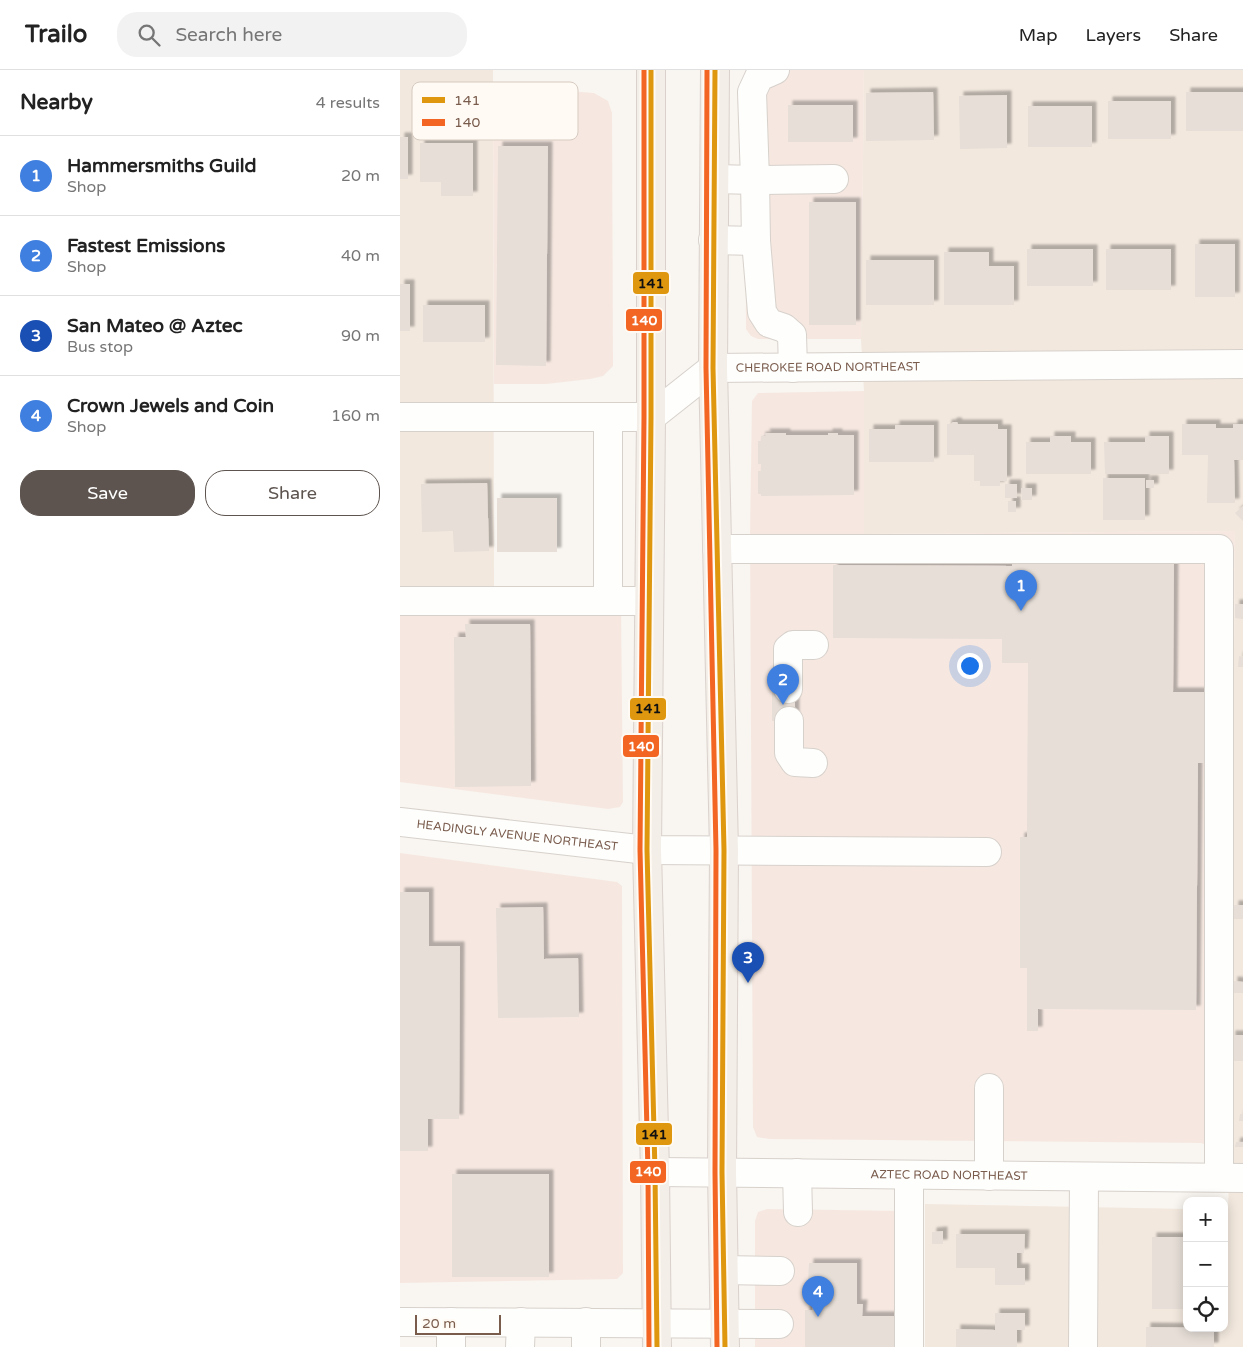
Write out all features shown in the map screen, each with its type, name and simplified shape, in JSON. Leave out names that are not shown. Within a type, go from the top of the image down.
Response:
[{"type":"main road","points":[[650,70],[651,416],[647,850],[655,1172],[656,1335]]},
{"type":"main road","points":[[715,70],[713,368],[724,850],[722,1172],[725,1335]]},
{"type":"street","points":[[775,70],[759,77],[752,92],[756,241],[762,312],[769,323],[784,328],[792,335],[793,368]]},
{"type":"street","points":[[715,179],[834,179]]},
{"type":"street","points":[[713,240],[756,241]]},
{"type":"street","name":"CHEROKEE ROAD NORTHEAST","points":[[713,368],[1243,364]]},
{"type":"street","points":[[400,417],[651,416],[713,368]]},
{"type":"street","points":[[608,416],[608,601]]},
{"type":"street","points":[[717,549],[814,559],[1219,549],[1211,1091],[1231,1177]]},
{"type":"street","points":[[400,601],[649,601]]},
{"type":"street","points":[[788,689],[788,649],[794,645],[814,645]]},
{"type":"street","points":[[789,721],[789,753],[795,762],[813,763]]},
{"type":"street","name":"HEADINGLY AVENUE NORTHEAST","points":[[400,822],[647,850],[988,852]]},
{"type":"street","points":[[989,1088],[989,1176]]},
{"type":"street","name":"AZTEC ROAD NORTHEAST","points":[[655,1172],[1231,1177]]},
{"type":"street","points":[[797,1174],[798,1212]]},
{"type":"street","points":[[909,1175],[903,1243],[909,1347]]},
{"type":"street","points":[[1083,1347],[1084,1177]]},
{"type":"street","points":[[724,1270],[780,1271]]},
{"type":"street","points":[[400,1322],[451,1334],[586,1335],[725,1335],[779,1324]]},
{"type":"shaded area","points":[[400,70],[493,70],[493,82],[412,82],[412,140],[493,140],[494,588],[400,589]]},
{"type":"shaded area","points":[[747,70],[864,70],[861,339],[758,339],[751,336],[746,329],[745,73]]},
{"type":"shaded area","points":[[864,70],[1243,70],[1243,1347],[925,1347],[925,1204],[1183,1209],[1183,1332],[1228,1332],[1235,531],[864,534],[864,391],[861,339]]},
{"type":"shaded area","points":[[578,92],[594,93],[608,101],[612,113],[613,366],[603,376],[590,379],[546,384],[494,384],[493,140],[578,140]]},
{"type":"shaded area","points":[[864,391],[864,534],[1235,531],[1230,1153],[1201,1143],[769,1139],[757,1137],[753,1127],[750,534],[752,401],[758,393]]},
{"type":"shaded area","points":[[400,589],[621,608],[623,802],[620,807],[608,809],[400,782]]},
{"type":"shaded area","points":[[400,853],[617,882],[622,886],[623,1273],[617,1279],[400,1283]]},
{"type":"shaded area","points":[[767,1209],[904,1211],[903,1347],[755,1347],[755,1221],[758,1212]]},
{"type":"building","points":[[933,92],[934,140],[866,141],[866,93]]},
{"type":"building","points":[[1186,92],[1243,92],[1243,131],[1186,131]]},
{"type":"building","points":[[1007,95],[1007,148],[960,149],[959,96]]},
{"type":"building","points":[[1108,101],[1171,101],[1171,139],[1108,139]]},
{"type":"building","points":[[788,105],[853,105],[853,142],[788,142]]},
{"type":"building","points":[[1028,106],[1092,106],[1092,147],[1028,147]]},
{"type":"building","points":[[400,137],[408,137],[408,179],[400,179]]},
{"type":"building","points":[[420,143],[473,143],[473,196],[441,196],[441,182],[420,182]]},
{"type":"building","points":[[498,146],[548,146],[546,366],[496,365]]},
{"type":"building","points":[[809,202],[856,202],[856,325],[809,325]]},
{"type":"building","points":[[1195,244],[1235,244],[1235,297],[1195,297]]},
{"type":"building","points":[[1027,249],[1093,249],[1093,286],[1027,286]]},
{"type":"building","points":[[1106,249],[1171,249],[1171,290],[1106,290]]},
{"type":"building","points":[[944,252],[989,252],[989,266],[1014,266],[1014,305],[944,305]]},
{"type":"building","points":[[866,260],[934,260],[934,305],[866,305]]},
{"type":"building","points":[[400,284],[410,284],[410,331],[400,331]]},
{"type":"building","points":[[423,305],[485,305],[485,342],[423,342]]},
{"type":"building","points":[[953,422],[958,424],[998,424],[998,429],[1007,429],[1007,481],[1000,481],[1000,486],[980,486],[980,481],[974,481],[974,455],[947,455],[947,424]]},
{"type":"building","points":[[1182,424],[1216,424],[1216,428],[1233,428],[1233,424],[1243,424],[1243,460],[1234,460],[1235,503],[1207,503],[1208,455],[1182,455]]},
{"type":"building","points":[[895,425],[934,425],[934,462],[869,462],[869,429],[895,429]]},
{"type":"building","points":[[765,433],[828,435],[828,433],[838,433],[838,435],[854,435],[854,495],[761,496],[761,494],[758,494],[758,471],[761,471],[761,464],[758,464],[758,441],[761,441],[761,436],[766,436]]},
{"type":"building","points":[[1050,436],[1071,436],[1071,442],[1091,442],[1091,474],[1026,474],[1026,442],[1050,442]]},
{"type":"building","points":[[1145,436],[1169,436],[1169,474],[1105,474],[1104,442],[1145,442]]},
{"type":"building","points":[[1103,478],[1145,478],[1145,520],[1103,520]]},
{"type":"building","points":[[1146,480],[1154,480],[1154,488],[1146,488]]},
{"type":"building","points":[[487,483],[489,551],[454,552],[453,531],[422,532],[421,484]]},
{"type":"building","points":[[1005,484],[1017,484],[1017,498],[1005,498]]},
{"type":"building","points":[[1021,488],[1032,488],[1032,500],[1022,500]]},
{"type":"building","points":[[497,498],[557,498],[557,552],[497,552]]},
{"type":"building","points":[[1008,501],[1016,501],[1016,512],[1008,512]]},
{"type":"building","points":[[1243,506],[1243,521],[1235,513]]},
{"type":"building","points":[[1012,559],[1174,560],[1173,692],[1207,692],[1206,763],[1198,763],[1196,1010],[1038,1009],[1038,1031],[1027,1031],[1027,968],[1020,968],[1020,837],[1027,837],[1028,663],[1002,663],[1002,639],[833,638],[833,565],[1012,566]]},
{"type":"building","points":[[1235,604],[1243,604],[1243,619],[1235,618]]},
{"type":"building","points":[[465,624],[530,624],[531,786],[455,787],[454,637],[466,637]]},
{"type":"building","points":[[1239,656],[1243,657],[1243,667],[1238,667]]},
{"type":"building","points":[[772,689],[795,689],[795,721],[772,721]]},
{"type":"building","points":[[400,892],[429,892],[429,946],[460,946],[459,1119],[428,1119],[428,1151],[400,1151]]},
{"type":"building","points":[[1234,905],[1243,905],[1243,919],[1234,919]]},
{"type":"building","points":[[543,907],[544,959],[578,958],[579,1017],[498,1018],[496,908]]},
{"type":"building","points":[[1233,981],[1243,982],[1243,993],[1233,993]]},
{"type":"building","points":[[1231,1035],[1243,1035],[1243,1061],[1231,1061]]},
{"type":"building","points":[[1240,1114],[1243,1114],[1243,1121],[1239,1121]]},
{"type":"building","points":[[1236,1142],[1243,1142],[1243,1147],[1235,1147]]},
{"type":"building","points":[[452,1174],[549,1174],[549,1277],[452,1277]]},
{"type":"building","points":[[943,1231],[943,1244],[932,1244],[932,1232]]},
{"type":"building","points":[[956,1234],[1025,1234],[1024,1253],[1017,1253],[1017,1268],[1025,1268],[1025,1285],[995,1285],[995,1268],[956,1268]]},
{"type":"building","points":[[1152,1237],[1183,1237],[1183,1309],[1152,1309]]},
{"type":"building","points":[[809,1263],[857,1263],[857,1304],[863,1304],[862,1316],[896,1316],[896,1347],[805,1347],[805,1310],[813,1310],[808,1283]]},
{"type":"building","points":[[995,1313],[1025,1313],[1025,1330],[1017,1330],[1017,1347],[956,1347],[956,1329],[995,1330]]},
{"type":"building","points":[[1146,1327],[1183,1328],[1183,1332],[1214,1332],[1214,1347],[1146,1347]]},
{"type":"transit line","name":"140","points":[[644,70],[644,417],[640,850],[648,1172],[649,1347]]},
{"type":"transit line","name":"141","points":[[651,70],[651,417],[647,850],[655,1172],[657,1347]]},
{"type":"transit line","name":"140","points":[[707,70],[706,368],[716,850],[715,1172],[717,1347]]},
{"type":"transit line","name":"141","points":[[715,70],[713,368],[724,850],[722,1172],[725,1347]]},
{"type":"place","name":"Hammersmiths Guild","points":[[1021,611]]},
{"type":"place","name":"Fastest Emissions","points":[[783,705]]},
{"type":"place","name":"San Mateo @ Aztec","points":[[748,983]]},
{"type":"place","name":"Crown Jewels and Coin","points":[[818,1317]]}]
